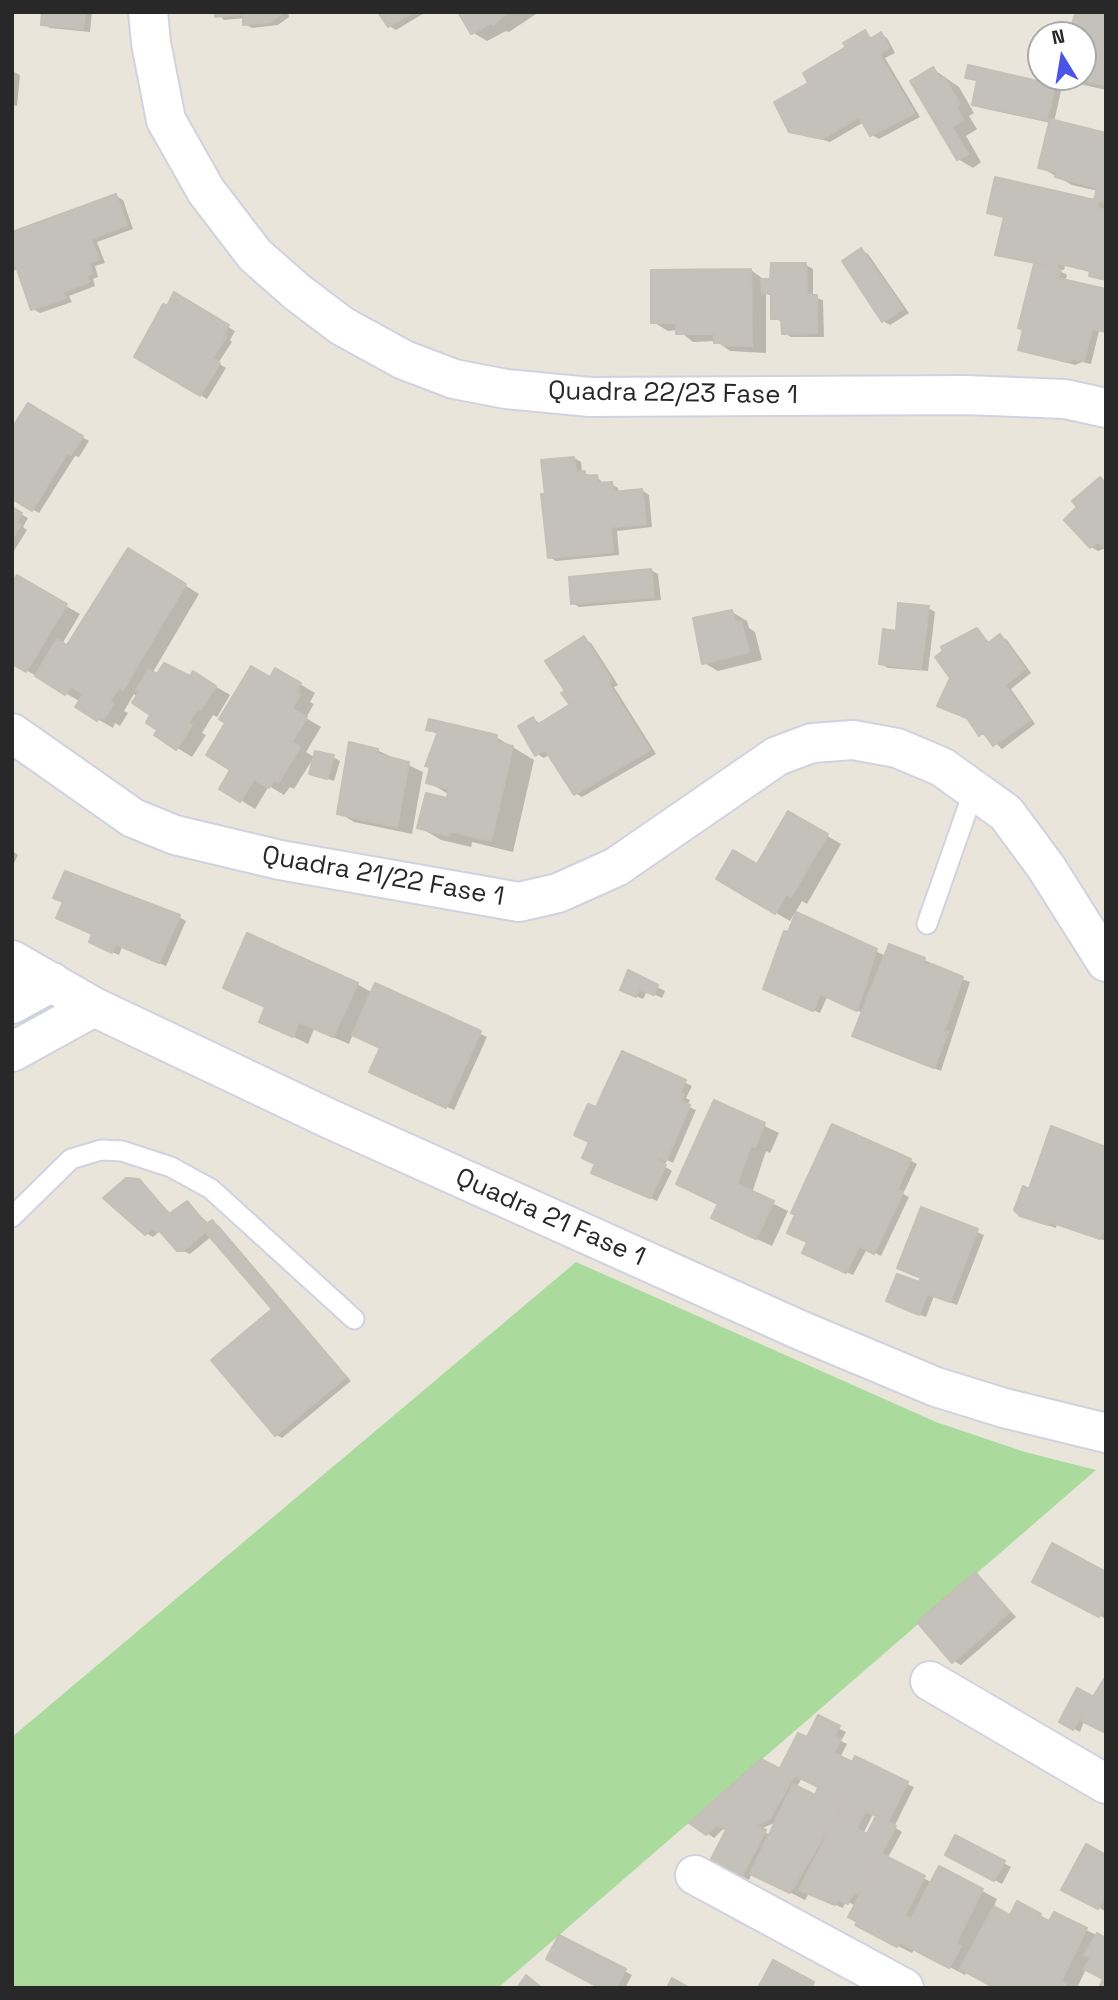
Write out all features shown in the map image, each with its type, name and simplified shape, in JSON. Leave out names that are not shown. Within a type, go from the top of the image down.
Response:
[{"type":"street","name":"Quadra 22/23 Fase 1","points":[[148,12],[151,43],[166,120],[206,191],[256,255],[297,292],[342,326],[404,360],[467,381],[506,389],[590,397],[966,395],[1065,399],[1106,408]]},
{"type":"street","name":"Quadra 21/22 Fase 1","points":[[12,733],[133,818],[175,835],[280,860],[519,902],[558,893],[616,867],[777,756],[812,743],[853,740],[897,748],[942,767],[1006,813],[1046,867],[1106,962]]},
{"type":"street","name":"Quadra 21 Fase 1","points":[[12,960],[94,1007],[330,1119],[802,1331],[936,1387],[1003,1408],[1106,1433]]},
{"type":"street","points":[[12,1004],[52,982]]},
{"type":"street","points":[[12,1052],[94,1007]]},
{"type":"street","points":[[930,1681],[1106,1784]]},
{"type":"street","points":[[695,1875],[904,1988]]},
{"type":"lane","points":[[927,924],[974,790]]},
{"type":"lane","points":[[12,1217],[71,1160],[101,1150],[122,1152],[171,1167],[211,1189],[354,1319]]},
{"type":"green space","points":[[576,1262],[936,1422],[1025,1452],[1096,1470],[498,1988],[12,1988],[12,1737]]},
{"type":"building","points":[[42,12],[85,12],[83,29],[41,25]]},
{"type":"building","points":[[215,12],[282,13],[271,22],[243,25],[243,14],[215,17]]},
{"type":"building","points":[[378,12],[413,12],[388,27]]},
{"type":"building","points":[[458,12],[508,12],[493,25],[491,23],[471,34]]},
{"type":"building","points":[[1076,12],[1106,12],[1106,85],[1097,83],[1097,21],[1073,21]]},
{"type":"building","points":[[865,30],[870,39],[881,32],[889,48],[879,54],[914,113],[870,136],[859,117],[822,139],[789,132],[774,102],[808,83],[803,73],[846,47],[843,43]]},
{"type":"building","points":[[968,65],[1027,79],[1027,91],[1054,91],[1047,120],[972,105],[977,80],[965,78]]},
{"type":"building","points":[[933,67],[940,79],[944,77],[960,104],[956,107],[963,120],[952,127],[968,154],[957,160],[910,81]]},
{"type":"building","points":[[1050,119],[1106,133],[1106,202],[1094,200],[1097,188],[1055,177],[1056,172],[1038,168]]},
{"type":"building","points":[[995,177],[1099,201],[1097,208],[1106,210],[1106,280],[1089,276],[1090,271],[1058,263],[1057,267],[995,255],[1004,217],[987,213]]},
{"type":"building","points":[[116,194],[127,225],[91,239],[99,259],[89,263],[92,273],[87,275],[89,282],[63,292],[66,298],[31,310],[15,264],[12,265],[12,232]]},
{"type":"building","points":[[861,248],[903,309],[882,322],[842,261]]},
{"type":"building","points":[[771,263],[806,263],[807,295],[817,295],[817,333],[782,334],[781,319],[771,319],[771,293],[762,293],[761,279],[770,279]]},
{"type":"building","points":[[1034,264],[1061,270],[1058,278],[1106,289],[1106,332],[1092,329],[1084,361],[1074,359],[1067,362],[1018,350],[1023,330],[1018,328]]},
{"type":"building","points":[[751,269],[752,346],[714,343],[714,334],[676,334],[676,323],[651,323],[651,270]]},
{"type":"building","points":[[174,292],[229,325],[224,335],[226,337],[213,358],[220,363],[200,396],[134,357],[163,304],[167,306]]},
{"type":"building","points":[[28,403],[83,436],[71,455],[67,453],[32,511],[12,499],[12,428]]},
{"type":"building","points":[[574,457],[576,472],[585,471],[585,476],[597,475],[598,483],[612,482],[613,492],[642,489],[646,524],[611,527],[613,552],[548,558],[541,494],[545,494],[541,460]]},
{"type":"building","points":[[1100,477],[1106,484],[1106,550],[1098,542],[1090,548],[1064,520],[1077,507],[1072,501]]},
{"type":"building","points":[[12,507],[22,513],[17,522],[21,525],[12,539]]},
{"type":"building","points":[[128,548],[186,584],[123,690],[119,687],[110,701],[114,704],[104,719],[100,717],[97,721],[75,707],[83,694],[70,686],[65,695],[35,676],[57,639],[67,645]]},
{"type":"building","points":[[651,569],[654,597],[571,604],[569,577]]},
{"type":"building","points":[[17,575],[67,604],[26,672],[12,664],[12,582]]},
{"type":"building","points":[[898,603],[929,606],[921,669],[879,664],[883,629],[896,631]]},
{"type":"building","points":[[732,610],[735,622],[741,621],[749,652],[702,664],[693,618]]},
{"type":"building","points":[[977,628],[988,643],[1000,634],[1025,669],[1005,685],[1030,720],[993,746],[983,732],[979,736],[967,718],[937,706],[950,678],[935,657],[943,651],[941,647]]},
{"type":"building","points":[[584,636],[612,681],[607,681],[569,704],[561,693],[565,691],[545,661]]},
{"type":"building","points":[[164,663],[190,676],[193,671],[216,686],[201,710],[198,708],[188,723],[192,725],[176,750],[154,735],[157,730],[146,723],[150,715],[132,703],[139,692],[136,690],[149,669],[157,674]]},
{"type":"building","points":[[251,666],[270,677],[275,668],[301,683],[296,692],[300,694],[292,709],[307,717],[292,742],[300,747],[279,782],[274,780],[269,788],[254,779],[240,802],[219,789],[230,770],[206,755],[225,723],[219,719]]},
{"type":"building","points":[[607,681],[650,750],[574,795],[545,750],[535,756],[518,726],[533,717],[537,725]]},
{"type":"building","points":[[429,719],[497,735],[496,742],[513,746],[491,841],[450,831],[449,836],[417,828],[426,793],[447,798],[449,789],[426,783],[430,767],[425,766],[438,732],[426,730]]},
{"type":"building","points":[[349,742],[378,749],[377,754],[409,762],[397,827],[337,814]]},
{"type":"building","points":[[315,751],[334,755],[327,779],[309,774]]},
{"type":"building","points":[[788,811],[828,834],[791,897],[786,894],[775,914],[716,879],[733,850],[757,864]]},
{"type":"building","points":[[65,871],[180,915],[159,963],[115,944],[112,953],[89,942],[92,934],[56,918],[63,902],[53,898]]},
{"type":"building","points":[[796,912],[877,949],[857,1011],[820,994],[813,1011],[763,989],[784,931],[788,932]]},
{"type":"building","points":[[247,933],[358,983],[333,1037],[299,1022],[293,1037],[259,1022],[265,1007],[223,988]]},
{"type":"building","points":[[889,944],[925,958],[923,963],[931,967],[932,964],[963,977],[944,1031],[948,1032],[934,1068],[852,1036]]},
{"type":"building","points":[[628,970],[658,985],[654,995],[639,989],[636,997],[620,990]]},
{"type":"building","points":[[375,983],[481,1031],[446,1108],[369,1072],[380,1048],[352,1035]]},
{"type":"building","points":[[622,1051],[686,1080],[680,1093],[684,1095],[681,1101],[690,1105],[666,1161],[660,1157],[658,1161],[666,1165],[650,1198],[591,1173],[595,1164],[582,1158],[589,1142],[574,1135],[588,1104],[596,1107]]},
{"type":"building","points":[[714,1100],[765,1123],[755,1147],[751,1145],[737,1184],[774,1201],[756,1239],[711,1218],[718,1204],[676,1184]]},
{"type":"building","points":[[832,1124],[911,1159],[897,1190],[903,1192],[874,1254],[859,1246],[846,1273],[802,1253],[807,1242],[787,1233],[795,1215],[791,1213]]},
{"type":"building","points":[[1051,1126],[1106,1147],[1106,1224],[1100,1239],[1050,1222],[1048,1225],[1020,1216],[1014,1210],[1023,1186],[1029,1189]]},
{"type":"building","points":[[126,1178],[139,1179],[169,1214],[187,1201],[206,1224],[212,1220],[346,1377],[275,1436],[211,1360],[272,1309],[203,1229],[204,1233],[183,1251],[177,1251],[158,1229],[156,1232],[153,1228],[145,1235],[103,1198]]},
{"type":"building","points":[[921,1207],[978,1229],[950,1302],[927,1294],[919,1315],[886,1301],[897,1274],[919,1282],[921,1278],[897,1268]]},
{"type":"building","points":[[1052,1543],[1106,1572],[1106,1611],[1103,1609],[1099,1617],[1032,1582]]},
{"type":"building","points":[[975,1572],[1010,1612],[952,1663],[917,1622]]},
{"type":"building","points":[[1106,1676],[1106,1733],[1082,1721],[1081,1716]]},
{"type":"building","points":[[1077,1688],[1092,1696],[1073,1730],[1059,1722]]},
{"type":"building","points":[[818,1715],[840,1726],[835,1736],[841,1739],[834,1753],[852,1762],[855,1756],[908,1782],[888,1822],[780,1768],[798,1733],[807,1737]]},
{"type":"building","points":[[761,1759],[794,1776],[770,1818],[756,1825],[766,1830],[741,1877],[710,1861],[726,1830],[717,1825],[706,1835],[689,1823]]},
{"type":"building","points":[[793,1784],[815,1795],[818,1788],[845,1800],[790,1893],[750,1874]]},
{"type":"building","points":[[845,1800],[865,1811],[857,1829],[867,1834],[876,1816],[896,1826],[859,1895],[854,1892],[848,1904],[838,1899],[835,1905],[799,1890]]},
{"type":"building","points":[[955,1835],[1005,1861],[994,1881],[945,1855]]},
{"type":"building","points":[[1086,1844],[1106,1855],[1106,1895],[1098,1909],[1061,1890]]},
{"type":"building","points":[[882,1854],[925,1876],[905,1915],[912,1919],[897,1947],[855,1925],[857,1922],[848,1917]]},
{"type":"building","points":[[939,1866],[983,1889],[956,1943],[961,1946],[949,1968],[899,1942]]},
{"type":"building","points":[[1017,1901],[1041,1914],[1002,1988],[995,1988],[960,1969],[994,1906],[1010,1915]]},
{"type":"building","points":[[1054,1912],[1087,1928],[1061,1981],[1066,1983],[1064,1988],[1002,1988],[1040,1916],[1049,1921]]},
{"type":"building","points":[[1097,1933],[1106,1938],[1106,1988],[1099,1988],[1103,1979],[1084,1969],[1091,1957],[1084,1955]]},
{"type":"building","points":[[559,1935],[626,1969],[616,1988],[600,1988],[546,1959]]},
{"type":"building","points":[[773,1960],[814,1982],[811,1988],[758,1988]]},
{"type":"building","points":[[526,1975],[542,1988],[517,1988]]},
{"type":"building","points":[[672,1978],[690,1988],[667,1988]]}]
